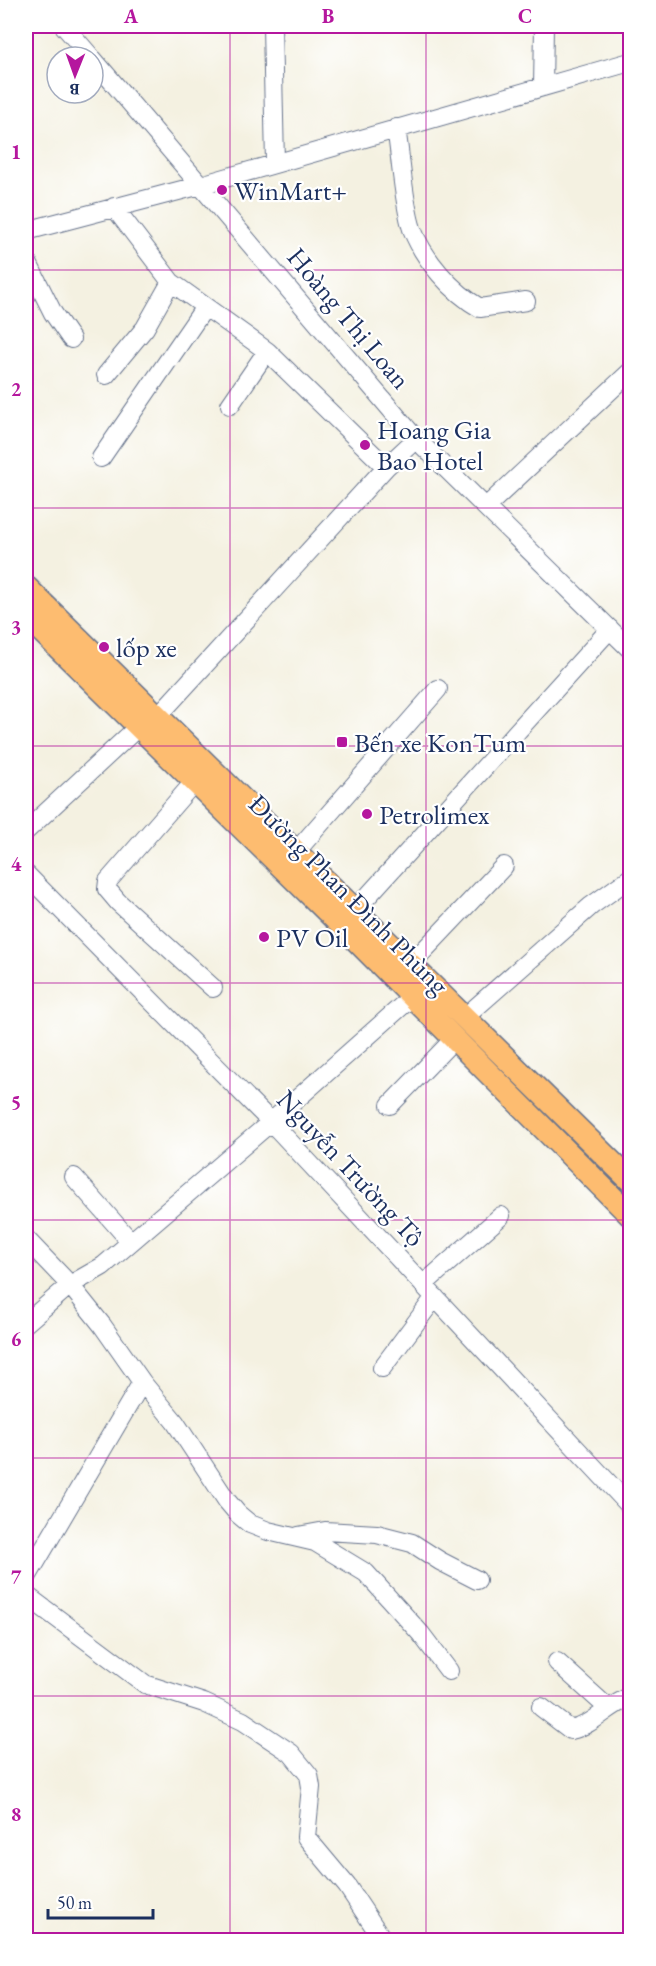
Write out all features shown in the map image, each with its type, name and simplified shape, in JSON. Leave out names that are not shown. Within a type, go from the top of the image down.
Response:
[{"type":"main road","name":"Đường Phan Đình Phùng","points":[[26,587],[149,721],[289,860],[349,917],[411,964],[630,1180]]},
{"type":"main road","name":"Đường Phan Đình Phùng","points":[[26,616],[149,721],[195,782],[289,860]]},
{"type":"main road","name":"Đường Phan Đình Phùng","points":[[349,917],[413,996],[630,1215]]},
{"type":"street","name":"Hoàng Thị Loan","points":[[64,26],[81,45]]},
{"type":"street","points":[[272,26],[275,163]]},
{"type":"street","points":[[543,87],[544,26]]},
{"type":"street","points":[[26,231],[201,185],[630,62]]},
{"type":"street","name":"Hoàng Thị Loan","points":[[105,73],[416,439],[630,649]]},
{"type":"street","points":[[396,128],[411,226],[424,252],[457,291],[480,308],[526,301]]},
{"type":"street","points":[[114,207],[171,282],[267,351],[386,466]]},
{"type":"street","points":[[26,259],[53,313],[71,339]]},
{"type":"street","points":[[106,375],[145,328],[171,282]]},
{"type":"street","points":[[101,458],[205,307]]},
{"type":"street","points":[[230,405],[267,351]]},
{"type":"street","points":[[486,507],[630,372]]},
{"type":"street","points":[[26,831],[149,721],[386,466],[416,439]]},
{"type":"street","points":[[349,917],[610,629]]},
{"type":"street","points":[[289,860],[438,689]]},
{"type":"street","points":[[195,782],[108,881],[107,889],[118,902],[213,988]]},
{"type":"street","points":[[411,964],[504,866]]},
{"type":"street","name":"Nguyễn Trường Tộ","points":[[26,874],[272,1122],[630,1506]]},
{"type":"street","points":[[465,1017],[591,906],[630,878]]},
{"type":"street","points":[[26,1323],[70,1285],[103,1266],[272,1122],[413,996]]},
{"type":"street","points":[[390,1105],[454,1038]]},
{"type":"street","points":[[74,1176],[131,1242]]},
{"type":"street","points":[[382,1368],[430,1291],[501,1216]]},
{"type":"street","points":[[26,1239],[70,1285],[102,1325],[142,1382],[175,1422],[226,1501],[238,1514],[250,1524],[268,1531],[315,1542],[366,1573],[421,1634],[449,1671]]},
{"type":"street","points":[[26,1579],[142,1382]]},
{"type":"street","points":[[296,1536],[325,1532],[377,1534],[412,1543],[477,1580]]},
{"type":"street","points":[[26,1595],[145,1684],[204,1702],[243,1721],[277,1742],[302,1763],[311,1787],[306,1837],[347,1886],[383,1941]]},
{"type":"street","points":[[557,1662],[608,1708]]},
{"type":"street","points":[[541,1707],[571,1730],[581,1728],[608,1708],[630,1697]]},
{"type":"place","name":"WinMart+","points":[[222,190]]},
{"type":"place","name":"Hoang Gia Bao Hotel","points":[[365,445]]},
{"type":"place","name":"lốp xe","points":[[104,647]]},
{"type":"place","name":"Bến xe KonTum","points":[[342,742]]},
{"type":"place","name":"Petrolimex","points":[[367,814]]},
{"type":"place","name":"PV Oil","points":[[264,937]]}]
